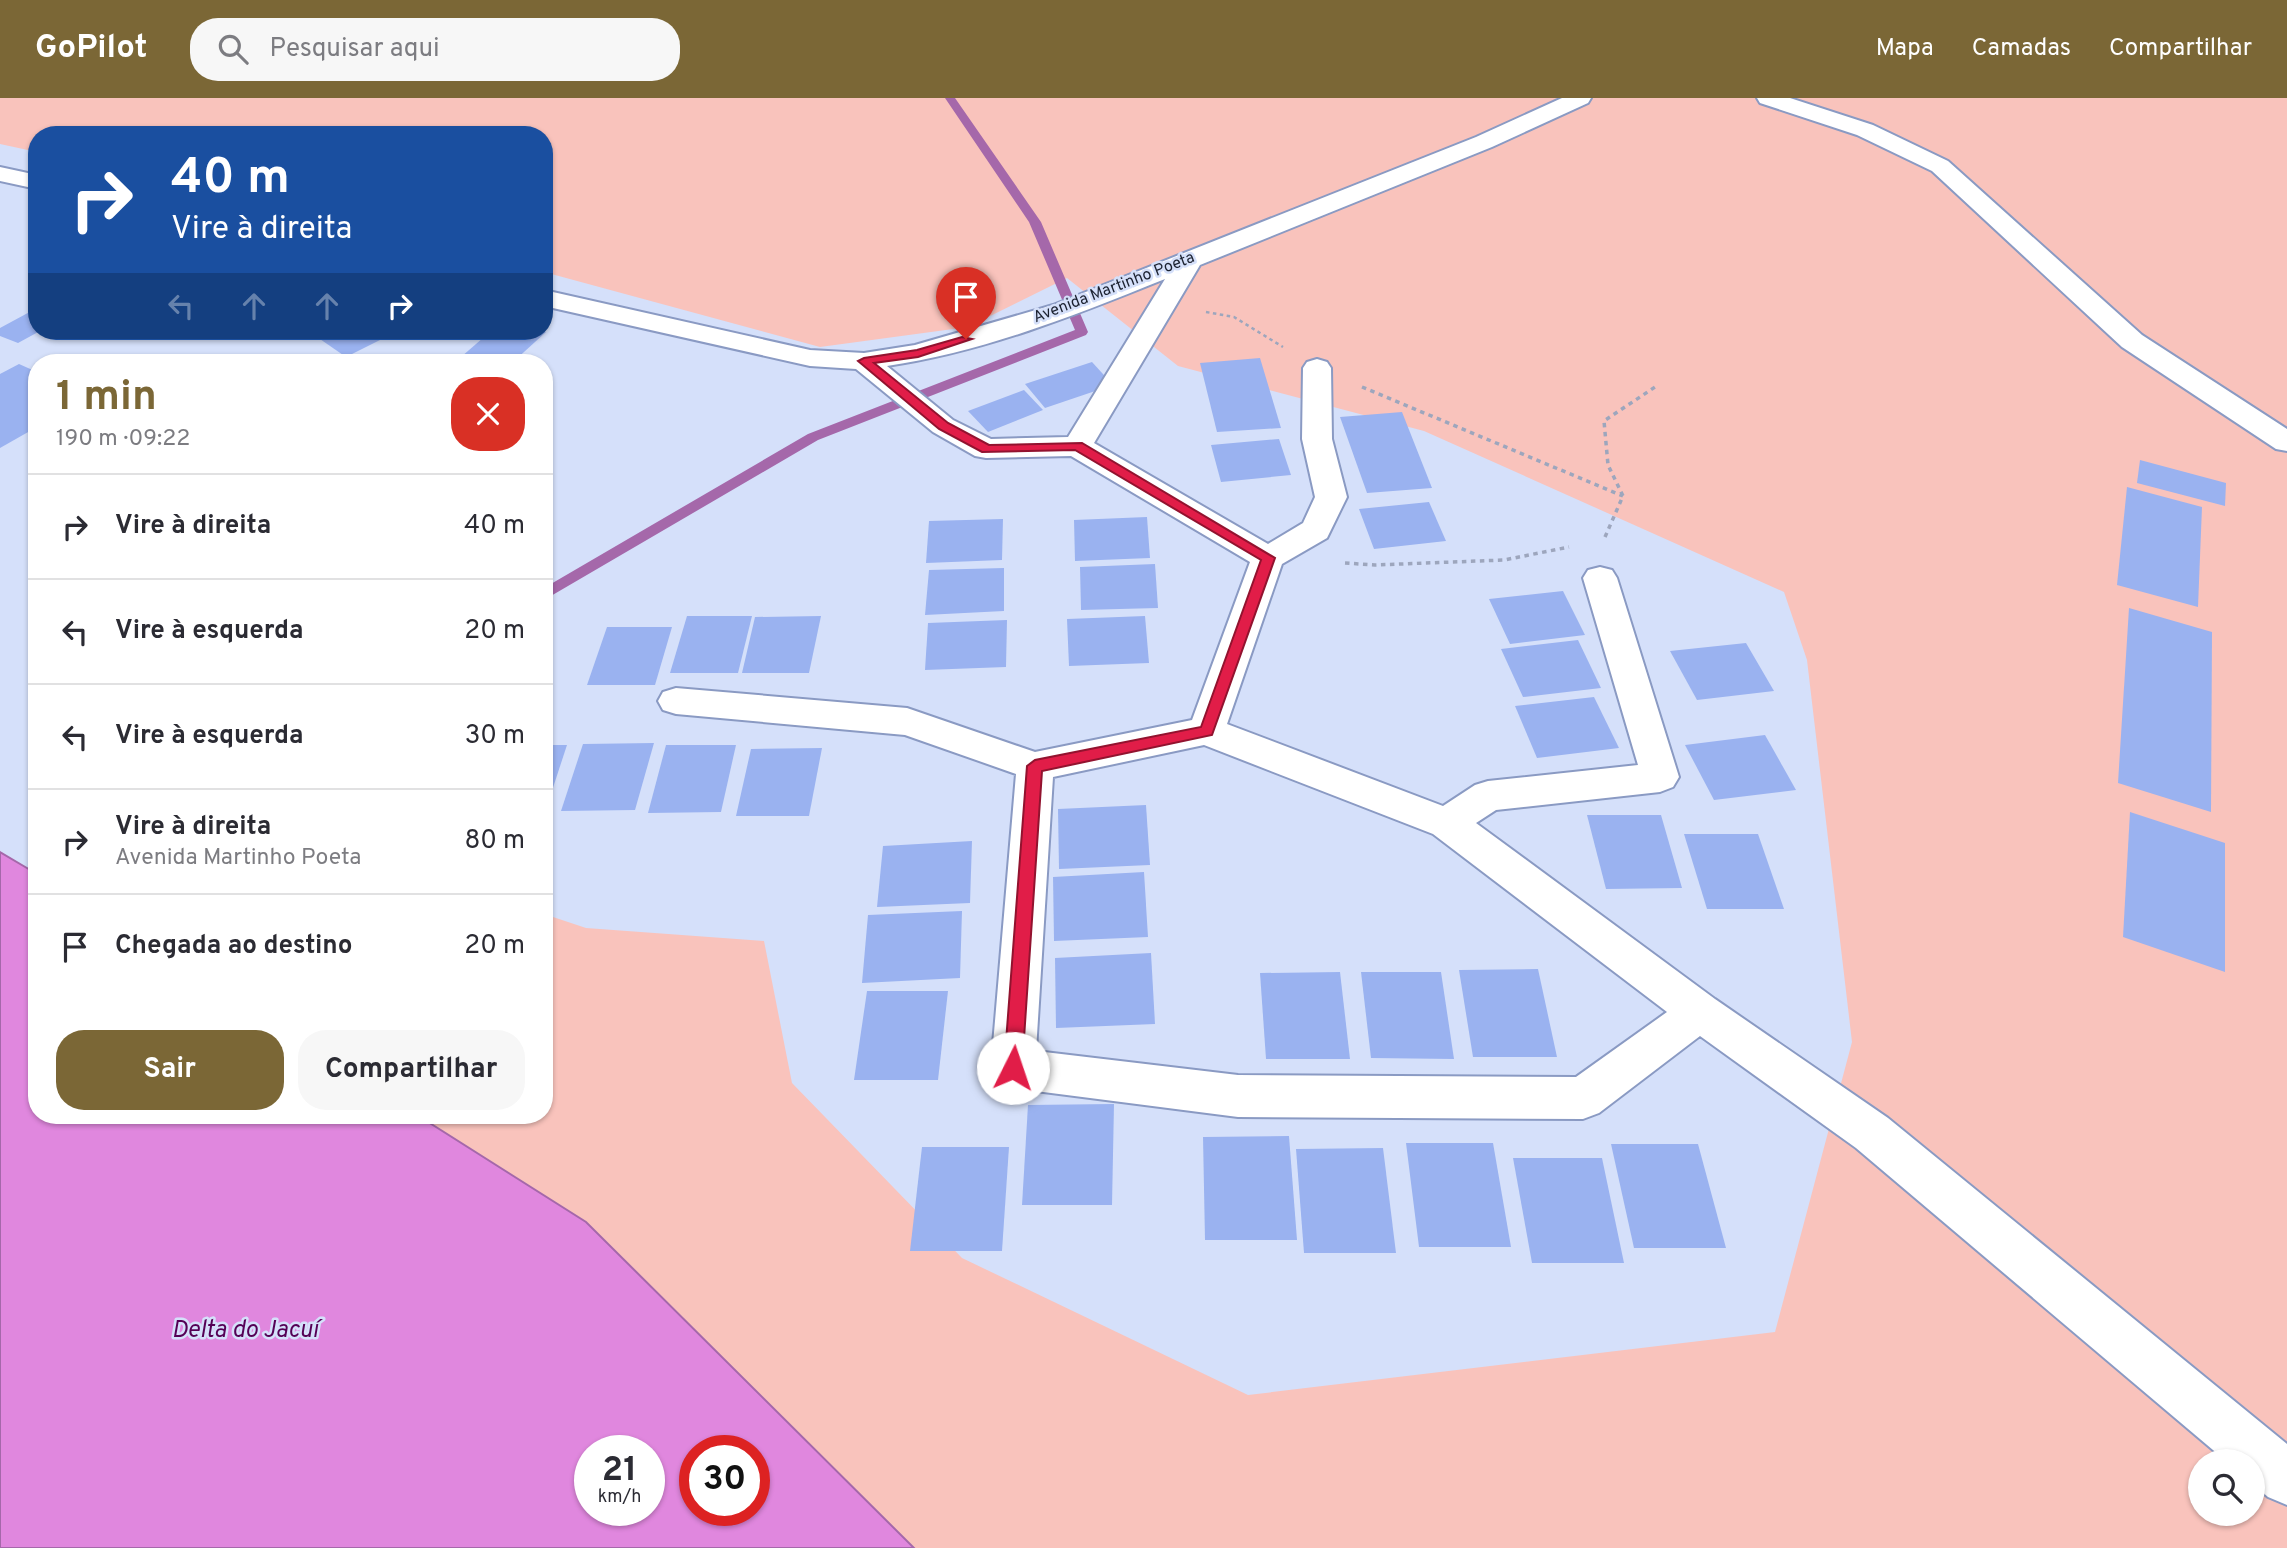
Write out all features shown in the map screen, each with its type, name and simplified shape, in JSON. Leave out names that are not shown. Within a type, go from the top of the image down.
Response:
[{"type":"street","name":"Avenida Martinho Poeta","points":[[553,300],[810,359],[864,361],[918,353],[1071,307],[1484,142],[1580,98]]},
{"type":"street","points":[[1769,98],[1865,130],[1940,166],[2132,341],[2287,442]]},
{"type":"street","points":[[0,174],[28,180]]},
{"type":"street","points":[[1077,446],[1190,260]]},
{"type":"street","points":[[864,361],[943,426],[986,449],[1077,446],[1268,558]]},
{"type":"street","points":[[1206,731],[1268,558],[1316,530],[1331,497],[1317,439],[1317,368]]},
{"type":"street","points":[[1447,823],[1488,796],[1660,778],[1600,579]]},
{"type":"street","points":[[676,701],[907,722],[1035,766],[1206,731],[1447,823],[1700,1012],[1872,1133],[2287,1478]]},
{"type":"street","points":[[1035,766],[1013,1068],[1238,1096],[1583,1098],[1700,1012]]},
{"type":"path","points":[[1164,303],[1234,317],[1317,368],[1623,496]]},
{"type":"path","points":[[1600,579],[1605,539],[1623,496],[1608,465],[1604,421],[1655,387]]},
{"type":"path","points":[[1268,558],[1375,565],[1504,560],[1605,539]]},
{"type":"shaded area","points":[[0,98],[2287,98],[2287,1548],[914,1548],[586,1222],[431,1124],[553,1124],[553,917],[586,928],[764,941],[792,1083],[962,1258],[1248,1395],[1775,1332],[1852,1042],[1807,660],[1784,592],[1424,431],[1178,366],[1067,278],[968,327],[820,347],[553,274],[553,126],[28,126],[28,150],[0,144]]},
{"type":"water","name":"Delta do Jacuí","points":[[0,852],[28,869],[28,1124],[431,1124],[586,1222],[914,1548],[0,1548]]},
{"type":"building","points":[[28,313],[28,338],[18,343],[0,336],[0,328]]},
{"type":"building","points":[[321,340],[380,340],[352,354],[342,354]]},
{"type":"building","points":[[481,340],[537,340],[522,354],[464,354]]},
{"type":"building","points":[[1260,358],[1281,428],[1217,432],[1200,363]]},
{"type":"building","points":[[1092,362],[1113,385],[1045,408],[1025,384]]},
{"type":"building","points":[[19,364],[28,368],[28,432],[0,448],[0,374]]},
{"type":"building","points":[[1024,390],[1043,410],[988,432],[968,411]]},
{"type":"building","points":[[1402,412],[1432,488],[1367,493],[1340,417]]},
{"type":"building","points":[[1279,439],[1291,475],[1221,482],[1211,445]]},
{"type":"building","points":[[2140,460],[2226,483],[2225,506],[2137,483]]},
{"type":"building","points":[[2127,487],[2202,507],[2198,607],[2117,585]]},
{"type":"building","points":[[1429,502],[1446,541],[1374,549],[1359,509]]},
{"type":"building","points":[[1147,517],[1150,558],[1075,561],[1074,520]]},
{"type":"building","points":[[1003,519],[1002,560],[926,563],[929,521]]},
{"type":"building","points":[[1155,564],[1158,608],[1081,610],[1080,567]]},
{"type":"building","points":[[1004,568],[1004,611],[925,615],[929,570]]},
{"type":"building","points":[[1563,591],[1585,635],[1510,644],[1489,599]]},
{"type":"building","points":[[2129,608],[2212,632],[2211,812],[2118,783]]},
{"type":"building","points":[[687,616],[752,616],[738,673],[670,673]]},
{"type":"building","points":[[821,616],[809,673],[742,673],[755,617]]},
{"type":"building","points":[[1145,616],[1149,663],[1069,666],[1067,619]]},
{"type":"building","points":[[1007,620],[1006,667],[925,670],[928,623]]},
{"type":"building","points":[[607,627],[672,627],[655,685],[587,685]]},
{"type":"building","points":[[1578,640],[1601,688],[1523,697],[1501,649]]},
{"type":"building","points":[[1746,643],[1774,691],[1697,700],[1670,651]]},
{"type":"building","points":[[1594,697],[1619,748],[1537,758],[1515,706]]},
{"type":"building","points":[[1765,735],[1796,790],[1714,800],[1685,745]]},
{"type":"building","points":[[654,743],[635,810],[561,811],[583,744]]},
{"type":"building","points":[[553,745],[567,745],[553,788]]},
{"type":"building","points":[[666,745],[736,745],[721,812],[648,813]]},
{"type":"building","points":[[822,748],[809,816],[736,816],[751,749]]},
{"type":"building","points":[[1146,805],[1150,865],[1059,869],[1058,809]]},
{"type":"building","points":[[2130,812],[2225,843],[2225,972],[2123,937]]},
{"type":"building","points":[[1587,815],[1661,815],[1682,888],[1606,889]]},
{"type":"building","points":[[1684,834],[1758,834],[1784,909],[1707,909]]},
{"type":"building","points":[[972,841],[970,903],[877,907],[883,846]]},
{"type":"building","points":[[1144,872],[1148,937],[1054,941],[1053,877]]},
{"type":"building","points":[[962,911],[960,978],[862,983],[868,915]]},
{"type":"building","points":[[1151,953],[1155,1024],[1056,1028],[1055,958]]},
{"type":"building","points":[[1538,969],[1557,1057],[1473,1057],[1459,970]]},
{"type":"building","points":[[1340,972],[1350,1059],[1266,1059],[1260,973]]},
{"type":"building","points":[[1361,972],[1441,972],[1454,1059],[1371,1058]]},
{"type":"building","points":[[867,991],[948,991],[938,1080],[854,1080]]},
{"type":"building","points":[[1114,1104],[1112,1205],[1022,1205],[1028,1105]]},
{"type":"building","points":[[1289,1136],[1297,1240],[1205,1240],[1203,1137]]},
{"type":"building","points":[[1406,1143],[1493,1143],[1511,1247],[1419,1247]]},
{"type":"building","points":[[1611,1144],[1698,1144],[1726,1248],[1634,1248]]},
{"type":"building","points":[[922,1147],[1009,1147],[1002,1251],[910,1251]]},
{"type":"building","points":[[1383,1148],[1396,1253],[1304,1253],[1296,1149]]},
{"type":"building","points":[[1513,1158],[1602,1158],[1624,1263],[1532,1263]]},
{"type":"waterway","points":[[553,590],[813,437],[1082,332],[1035,222],[950,98]]},
{"type":"route","points":[[966,339],[918,353],[864,361],[943,426],[986,449],[1077,446],[1268,558],[1206,731],[1035,766],[1013,1068]]}]
